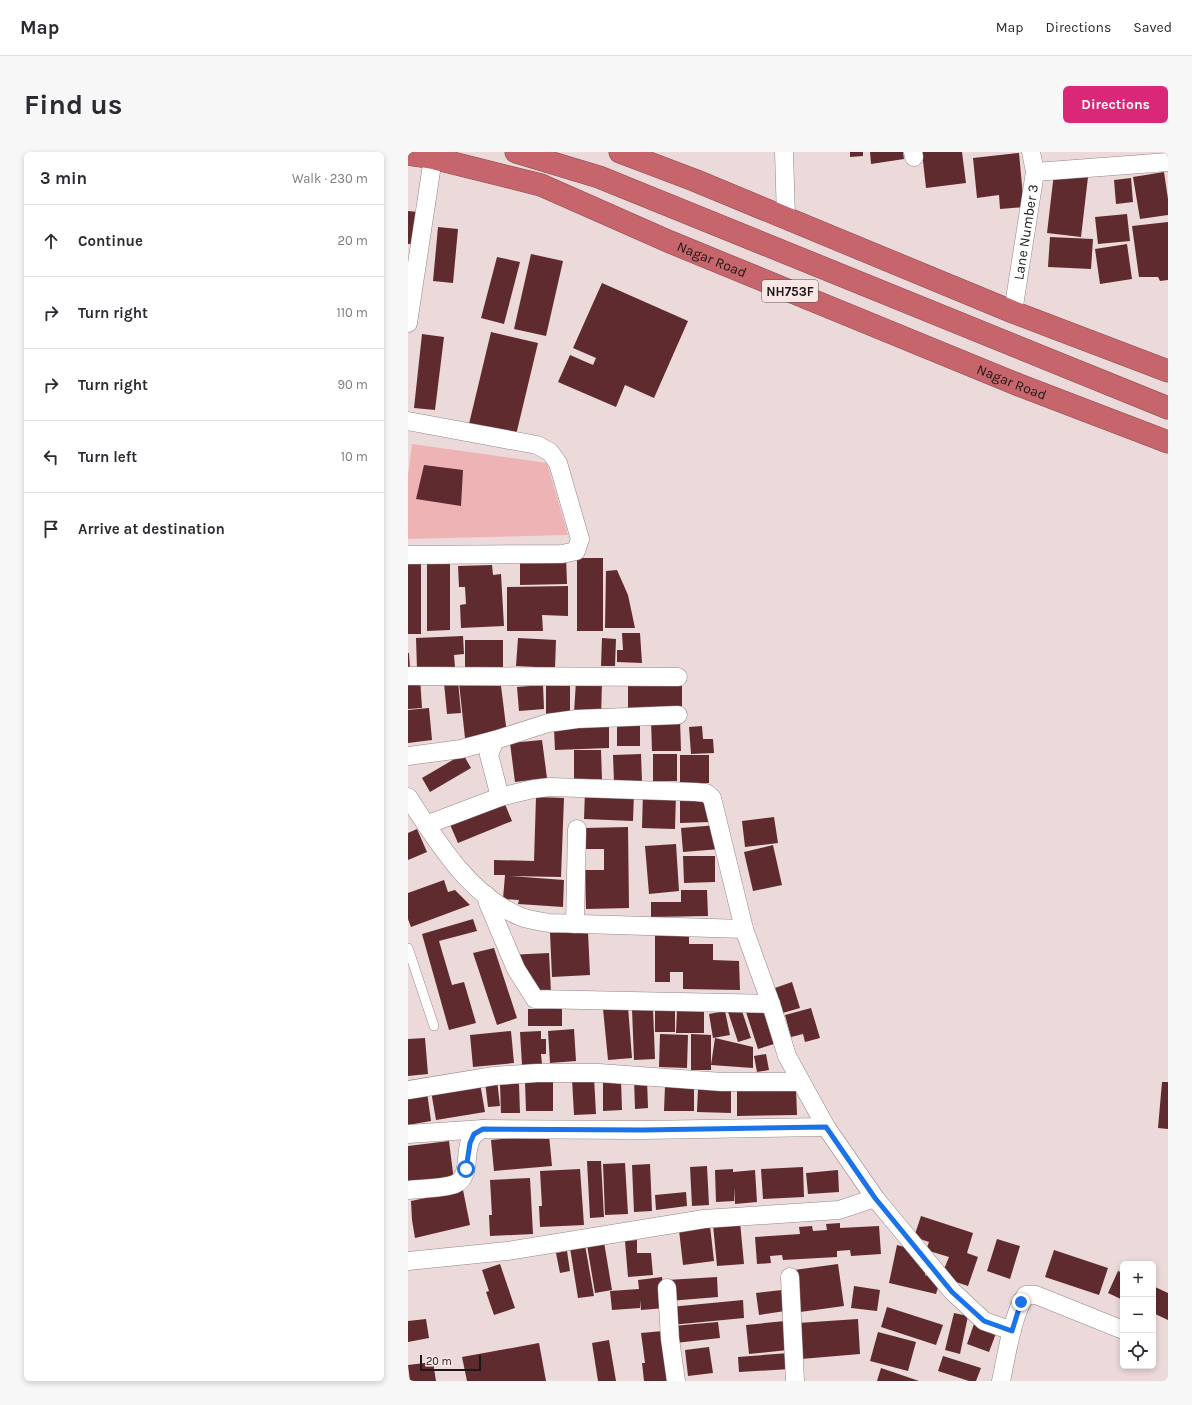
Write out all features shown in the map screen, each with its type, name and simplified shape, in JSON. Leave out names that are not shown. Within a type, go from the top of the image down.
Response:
[{"type":"highway","points":[[516,152],[599,177],[1168,408]]},
{"type":"highway","points":[[620,152],[786,218],[1013,312],[1168,371]]},
{"type":"highway","name":"Nagar Road","points":[[408,154],[433,158],[541,185],[670,242],[1019,385],[1168,442]]},
{"type":"street","points":[[784,152],[786,218]]},
{"type":"street","name":"Lane Number 3","points":[[1013,312],[1035,172],[1031,152]]},
{"type":"street","points":[[408,323],[433,158]]},
{"type":"street","points":[[1035,172],[1141,158],[1168,162]]},
{"type":"street","points":[[408,421],[537,445],[550,452],[558,463],[580,539],[576,551],[562,554],[408,555]]},
{"type":"street","points":[[408,676],[678,677]]},
{"type":"street","points":[[408,756],[461,749],[548,723],[577,719],[678,715]]},
{"type":"street","points":[[495,740],[489,755],[500,797]]},
{"type":"street","points":[[426,825],[500,797],[533,789],[550,787],[706,793],[712,798],[744,929],[771,1004],[787,1056],[826,1127],[875,1198],[952,1292],[984,1321],[1012,1331]]},
{"type":"street","points":[[408,796],[443,850],[470,882],[497,904],[520,917],[549,923],[744,929]]},
{"type":"street","points":[[575,924],[577,829]]},
{"type":"street","points":[[486,895],[516,969],[535,999],[771,1004]]},
{"type":"street","points":[[408,1090],[494,1076],[537,1073],[599,1073],[722,1082],[801,1082]]},
{"type":"street","points":[[408,1134],[483,1129],[643,1130],[826,1127]]},
{"type":"street","points":[[408,1190],[454,1185],[462,1180],[466,1169],[470,1143],[474,1134],[483,1129]]},
{"type":"street","points":[[408,1261],[506,1251],[704,1219],[839,1210],[875,1198]]},
{"type":"street","points":[[790,1277],[795,1381]]},
{"type":"street","points":[[667,1288],[670,1339],[676,1381]]},
{"type":"street","points":[[1001,1381],[1012,1331],[1021,1302],[1026,1295],[1036,1295],[1120,1329]]},
{"type":"lane","points":[[408,948],[434,1026]]},
{"type":"shaded area","points":[[412,444],[547,463],[568,535],[408,539],[408,475]]},
{"type":"building","points":[[850,152],[863,152],[863,156],[850,157]]},
{"type":"building","points":[[870,152],[903,152],[904,159],[871,164]]},
{"type":"building","points":[[922,152],[962,152],[966,183],[926,188]]},
{"type":"building","points":[[1019,153],[1024,207],[1000,209],[999,195],[977,198],[973,158]]},
{"type":"building","points":[[1164,172],[1168,199],[1168,215],[1140,219],[1133,177]]},
{"type":"building","points":[[1054,173],[1088,177],[1081,237],[1047,233]]},
{"type":"building","points":[[1131,178],[1133,202],[1116,204],[1114,180]]},
{"type":"building","points":[[408,211],[418,212],[416,244],[408,244]]},
{"type":"building","points":[[1127,214],[1130,241],[1098,244],[1095,217]]},
{"type":"building","points":[[1168,222],[1168,280],[1160,281],[1158,277],[1139,277],[1132,226]]},
{"type":"building","points":[[438,227],[458,229],[453,283],[433,281]]},
{"type":"building","points":[[1050,237],[1093,239],[1091,269],[1048,267]]},
{"type":"building","points":[[1127,244],[1132,279],[1100,284],[1095,249]]},
{"type":"building","points":[[531,254],[563,261],[546,336],[514,329]]},
{"type":"building","points":[[497,257],[520,262],[504,324],[481,318]]},
{"type":"building","points":[[602,283],[688,321],[654,398],[625,385],[616,407],[558,382],[570,355],[593,365],[596,358],[573,348]]},
{"type":"building","points":[[491,332],[538,343],[516,435],[469,424]]},
{"type":"building","points":[[422,334],[444,337],[435,410],[414,408]]},
{"type":"building","points":[[424,465],[463,470],[461,506],[416,499]]},
{"type":"building","points":[[520,556],[566,556],[567,584],[520,585]]},
{"type":"building","points":[[408,557],[421,557],[421,634],[408,634]]},
{"type":"building","points":[[577,558],[603,558],[603,631],[577,631]]},
{"type":"building","points":[[427,559],[450,559],[450,630],[427,631]]},
{"type":"building","points":[[492,565],[493,575],[501,574],[504,626],[461,628],[460,605],[466,604],[465,587],[459,587],[458,566]]},
{"type":"building","points":[[617,570],[628,595],[635,628],[605,628],[606,571]]},
{"type":"building","points":[[568,586],[568,616],[542,615],[543,631],[507,631],[507,587]]},
{"type":"building","points":[[622,633],[640,633],[642,663],[617,662],[617,650],[623,650]]},
{"type":"building","points":[[463,636],[464,654],[454,655],[455,667],[417,669],[416,638]]},
{"type":"building","points":[[518,638],[556,640],[555,668],[516,666]]},
{"type":"building","points":[[602,638],[616,639],[615,666],[601,666]]},
{"type":"building","points":[[465,640],[503,640],[503,668],[465,669]]},
{"type":"building","points":[[409,653],[410,669],[408,669]]},
{"type":"building","points":[[420,678],[422,708],[408,709],[408,679]]},
{"type":"building","points":[[500,678],[507,734],[465,738],[459,683]]},
{"type":"building","points":[[546,680],[570,681],[570,717],[546,716]]},
{"type":"building","points":[[458,681],[461,713],[447,714],[444,683]]},
{"type":"building","points":[[576,681],[602,682],[601,718],[574,713]]},
{"type":"building","points":[[628,681],[682,681],[682,710],[628,710]]},
{"type":"building","points":[[543,685],[544,709],[519,711],[517,687]]},
{"type":"building","points":[[429,708],[432,740],[408,743],[408,710]]},
{"type":"building","points":[[680,719],[681,751],[652,751],[651,720]]},
{"type":"building","points":[[617,722],[640,722],[640,746],[617,746]]},
{"type":"building","points":[[609,724],[609,748],[555,750],[554,729]]},
{"type":"building","points":[[702,726],[703,739],[713,739],[714,753],[691,754],[689,727]]},
{"type":"building","points":[[542,740],[547,778],[515,782],[510,743]]},
{"type":"building","points":[[574,750],[601,750],[602,779],[574,779]]},
{"type":"building","points":[[463,754],[471,768],[430,792],[422,778]]},
{"type":"building","points":[[641,754],[642,782],[614,782],[613,755]]},
{"type":"building","points":[[653,754],[677,754],[677,781],[653,781]]},
{"type":"building","points":[[680,755],[709,755],[709,783],[680,784]]},
{"type":"building","points":[[585,791],[634,793],[633,821],[584,819]]},
{"type":"building","points":[[643,792],[676,793],[675,829],[642,828]]},
{"type":"building","points":[[704,796],[710,822],[680,823],[680,797]]},
{"type":"building","points":[[502,797],[512,821],[458,843],[448,820]]},
{"type":"building","points":[[536,797],[564,798],[561,877],[510,876],[564,880],[563,907],[518,904],[519,900],[503,899],[505,875],[494,875],[494,860],[534,861]]},
{"type":"building","points":[[774,817],[778,843],[745,847],[742,821]]},
{"type":"building","points":[[718,825],[720,849],[683,852],[681,828]]},
{"type":"building","points":[[628,827],[629,908],[586,909],[585,870],[604,870],[604,849],[585,849],[585,828]]},
{"type":"building","points":[[417,829],[427,852],[408,860],[408,833]]},
{"type":"building","points":[[676,844],[679,891],[649,894],[645,846]]},
{"type":"building","points":[[773,845],[782,885],[753,891],[744,852]]},
{"type":"building","points":[[683,856],[715,856],[715,882],[684,883]]},
{"type":"building","points":[[444,880],[448,892],[455,890],[470,905],[411,927],[408,919],[408,893]]},
{"type":"building","points":[[681,890],[707,890],[708,916],[651,917],[651,902],[681,902]]},
{"type":"building","points":[[473,919],[477,931],[439,941],[452,985],[464,982],[476,1023],[449,1030],[422,934]]},
{"type":"building","points":[[588,932],[590,975],[552,977],[550,933]]},
{"type":"building","points":[[655,935],[689,935],[689,944],[713,944],[713,960],[739,961],[740,990],[683,989],[683,972],[670,972],[670,982],[655,982]]},
{"type":"building","points":[[494,948],[517,1018],[497,1025],[473,953]]},
{"type":"building","points":[[549,953],[551,992],[523,993],[506,955]]},
{"type":"building","points":[[792,982],[800,1008],[779,1014],[772,989]]},
{"type":"building","points":[[628,1007],[632,1058],[608,1060],[603,1009]]},
{"type":"building","points":[[762,1007],[774,1044],[758,1049],[746,1012]]},
{"type":"building","points":[[653,1008],[655,1059],[634,1060],[632,1009]]},
{"type":"building","points":[[741,1008],[751,1038],[738,1042],[728,1012]]},
{"type":"building","points":[[811,1008],[820,1038],[805,1042],[803,1034],[791,1037],[785,1015]]},
{"type":"building","points":[[528,1009],[562,1009],[562,1026],[528,1026]]},
{"type":"building","points":[[655,1010],[675,1010],[675,1032],[655,1032]]},
{"type":"building","points":[[677,1010],[704,1011],[704,1033],[676,1033]]},
{"type":"building","points":[[725,1011],[730,1035],[713,1038],[709,1014]]},
{"type":"building","points":[[574,1029],[576,1061],[550,1063],[548,1031]]},
{"type":"building","points":[[511,1031],[514,1063],[473,1067],[470,1035]]},
{"type":"building","points":[[541,1031],[541,1039],[546,1039],[546,1054],[541,1054],[542,1064],[522,1065],[520,1032]]},
{"type":"building","points":[[660,1034],[688,1035],[687,1068],[659,1067]]},
{"type":"building","points":[[691,1034],[711,1035],[711,1070],[691,1070]]},
{"type":"building","points":[[425,1038],[428,1074],[408,1076],[408,1039]]},
{"type":"building","points":[[715,1038],[753,1047],[753,1068],[711,1065]]},
{"type":"building","points":[[766,1054],[769,1070],[757,1072],[754,1056]]},
{"type":"building","points":[[594,1077],[596,1114],[574,1115],[572,1079]]},
{"type":"building","points":[[634,1079],[647,1079],[648,1108],[635,1109]]},
{"type":"building","points":[[497,1080],[500,1106],[488,1107],[485,1081]]},
{"type":"building","points":[[621,1080],[622,1110],[603,1111],[603,1081]]},
{"type":"building","points":[[553,1081],[553,1111],[526,1111],[525,1082]]},
{"type":"building","points":[[1162,1082],[1168,1082],[1168,1129],[1158,1128]]},
{"type":"building","points":[[480,1083],[485,1112],[436,1120],[431,1091]]},
{"type":"building","points":[[500,1084],[519,1084],[520,1113],[501,1113]]},
{"type":"building","points":[[665,1086],[694,1086],[694,1111],[664,1111]]},
{"type":"building","points":[[737,1088],[796,1088],[797,1115],[737,1116]]},
{"type":"building","points":[[698,1089],[731,1090],[731,1113],[697,1112]]},
{"type":"building","points":[[427,1092],[431,1121],[408,1125],[408,1095]]},
{"type":"building","points":[[549,1135],[552,1166],[494,1171],[491,1140]]},
{"type":"building","points":[[449,1141],[454,1181],[408,1187],[408,1146]]},
{"type":"building","points":[[587,1161],[601,1161],[604,1217],[590,1218]]},
{"type":"building","points":[[625,1163],[628,1214],[605,1215],[603,1164]]},
{"type":"building","points":[[650,1164],[652,1211],[634,1212],[632,1165]]},
{"type":"building","points":[[707,1166],[709,1205],[692,1206],[690,1167]]},
{"type":"building","points":[[803,1167],[804,1197],[763,1199],[761,1169]]},
{"type":"building","points":[[580,1169],[584,1225],[540,1227],[539,1206],[542,1206],[540,1171]]},
{"type":"building","points":[[733,1169],[733,1172],[755,1170],[757,1202],[735,1204],[734,1187],[734,1201],[716,1202],[715,1170]]},
{"type":"building","points":[[838,1170],[839,1192],[808,1194],[806,1173]]},
{"type":"building","points":[[530,1178],[533,1234],[490,1236],[489,1215],[492,1215],[490,1180]]},
{"type":"building","points":[[463,1190],[470,1225],[415,1238],[411,1201]]},
{"type":"building","points":[[686,1192],[687,1206],[656,1210],[655,1195]]},
{"type":"building","points":[[921,1216],[973,1233],[967,1253],[978,1257],[968,1286],[953,1281],[944,1269],[949,1257],[926,1250],[929,1242],[914,1237]]},
{"type":"building","points":[[740,1222],[744,1264],[717,1266],[713,1225]]},
{"type":"building","points":[[840,1223],[840,1228],[879,1226],[881,1254],[851,1256],[850,1250],[837,1251],[837,1257],[783,1260],[782,1255],[770,1256],[771,1263],[757,1264],[755,1237],[800,1234],[799,1227],[812,1226],[813,1231],[827,1230],[826,1224]]},
{"type":"building","points":[[710,1226],[714,1261],[683,1265],[679,1230]]},
{"type":"building","points":[[997,1239],[1020,1246],[1010,1279],[987,1271]]},
{"type":"building","points":[[637,1240],[637,1253],[651,1253],[653,1275],[628,1277],[625,1241]]},
{"type":"building","points":[[604,1242],[612,1290],[595,1293],[587,1245]]},
{"type":"building","points":[[585,1245],[594,1296],[578,1298],[570,1248]]},
{"type":"building","points":[[897,1245],[908,1248],[927,1268],[925,1275],[940,1281],[936,1294],[889,1283]]},
{"type":"building","points":[[1054,1250],[1108,1268],[1099,1295],[1045,1277]]},
{"type":"building","points":[[567,1251],[570,1271],[560,1273],[556,1253]]},
{"type":"building","points":[[500,1264],[515,1308],[494,1315],[486,1292],[489,1291],[482,1270]]},
{"type":"building","points":[[838,1264],[844,1306],[800,1312],[794,1270]]},
{"type":"building","points":[[1118,1271],[1120,1272],[1120,1299],[1108,1293]]},
{"type":"building","points":[[662,1277],[665,1308],[641,1310],[640,1300],[640,1308],[612,1310],[610,1291],[639,1289],[638,1280]]},
{"type":"building","points":[[717,1277],[718,1297],[669,1301],[667,1280]]},
{"type":"building","points":[[854,1286],[880,1290],[877,1311],[851,1308]]},
{"type":"building","points":[[1156,1287],[1168,1293],[1168,1320],[1156,1314]]},
{"type":"building","points":[[782,1290],[785,1311],[759,1315],[756,1293]]},
{"type":"building","points":[[743,1300],[744,1318],[671,1325],[670,1307]]},
{"type":"building","points":[[887,1307],[943,1325],[936,1345],[881,1327]]},
{"type":"building","points":[[954,1313],[968,1316],[960,1354],[945,1350]]},
{"type":"building","points":[[426,1319],[429,1338],[408,1342],[408,1321]]},
{"type":"building","points":[[858,1319],[860,1354],[801,1359],[798,1323]]},
{"type":"building","points":[[785,1321],[788,1350],[749,1354],[746,1325]]},
{"type":"building","points":[[975,1321],[998,1328],[989,1352],[967,1344]]},
{"type":"building","points":[[718,1322],[720,1338],[675,1343],[673,1326]]},
{"type":"building","points":[[663,1331],[669,1381],[644,1381],[642,1363],[645,1363],[641,1333]]},
{"type":"building","points":[[878,1332],[916,1342],[908,1371],[870,1361]]},
{"type":"building","points":[[609,1340],[616,1381],[598,1381],[592,1343]]},
{"type":"building","points":[[539,1343],[546,1381],[467,1381],[462,1357]]},
{"type":"building","points":[[709,1347],[713,1373],[688,1376],[685,1350]]},
{"type":"building","points":[[789,1353],[790,1369],[739,1372],[738,1357]]},
{"type":"building","points":[[943,1356],[981,1368],[976,1381],[969,1381],[938,1371]]},
{"type":"building","points":[[433,1362],[436,1381],[410,1381],[408,1365]]},
{"type":"building","points":[[881,1368],[919,1381],[877,1381]]},
{"type":"route","points":[[466,1169],[470,1143],[474,1134],[483,1129],[643,1130],[826,1127],[875,1198],[894,1222],[952,1292],[984,1321],[1012,1331],[1021,1302]]}]
